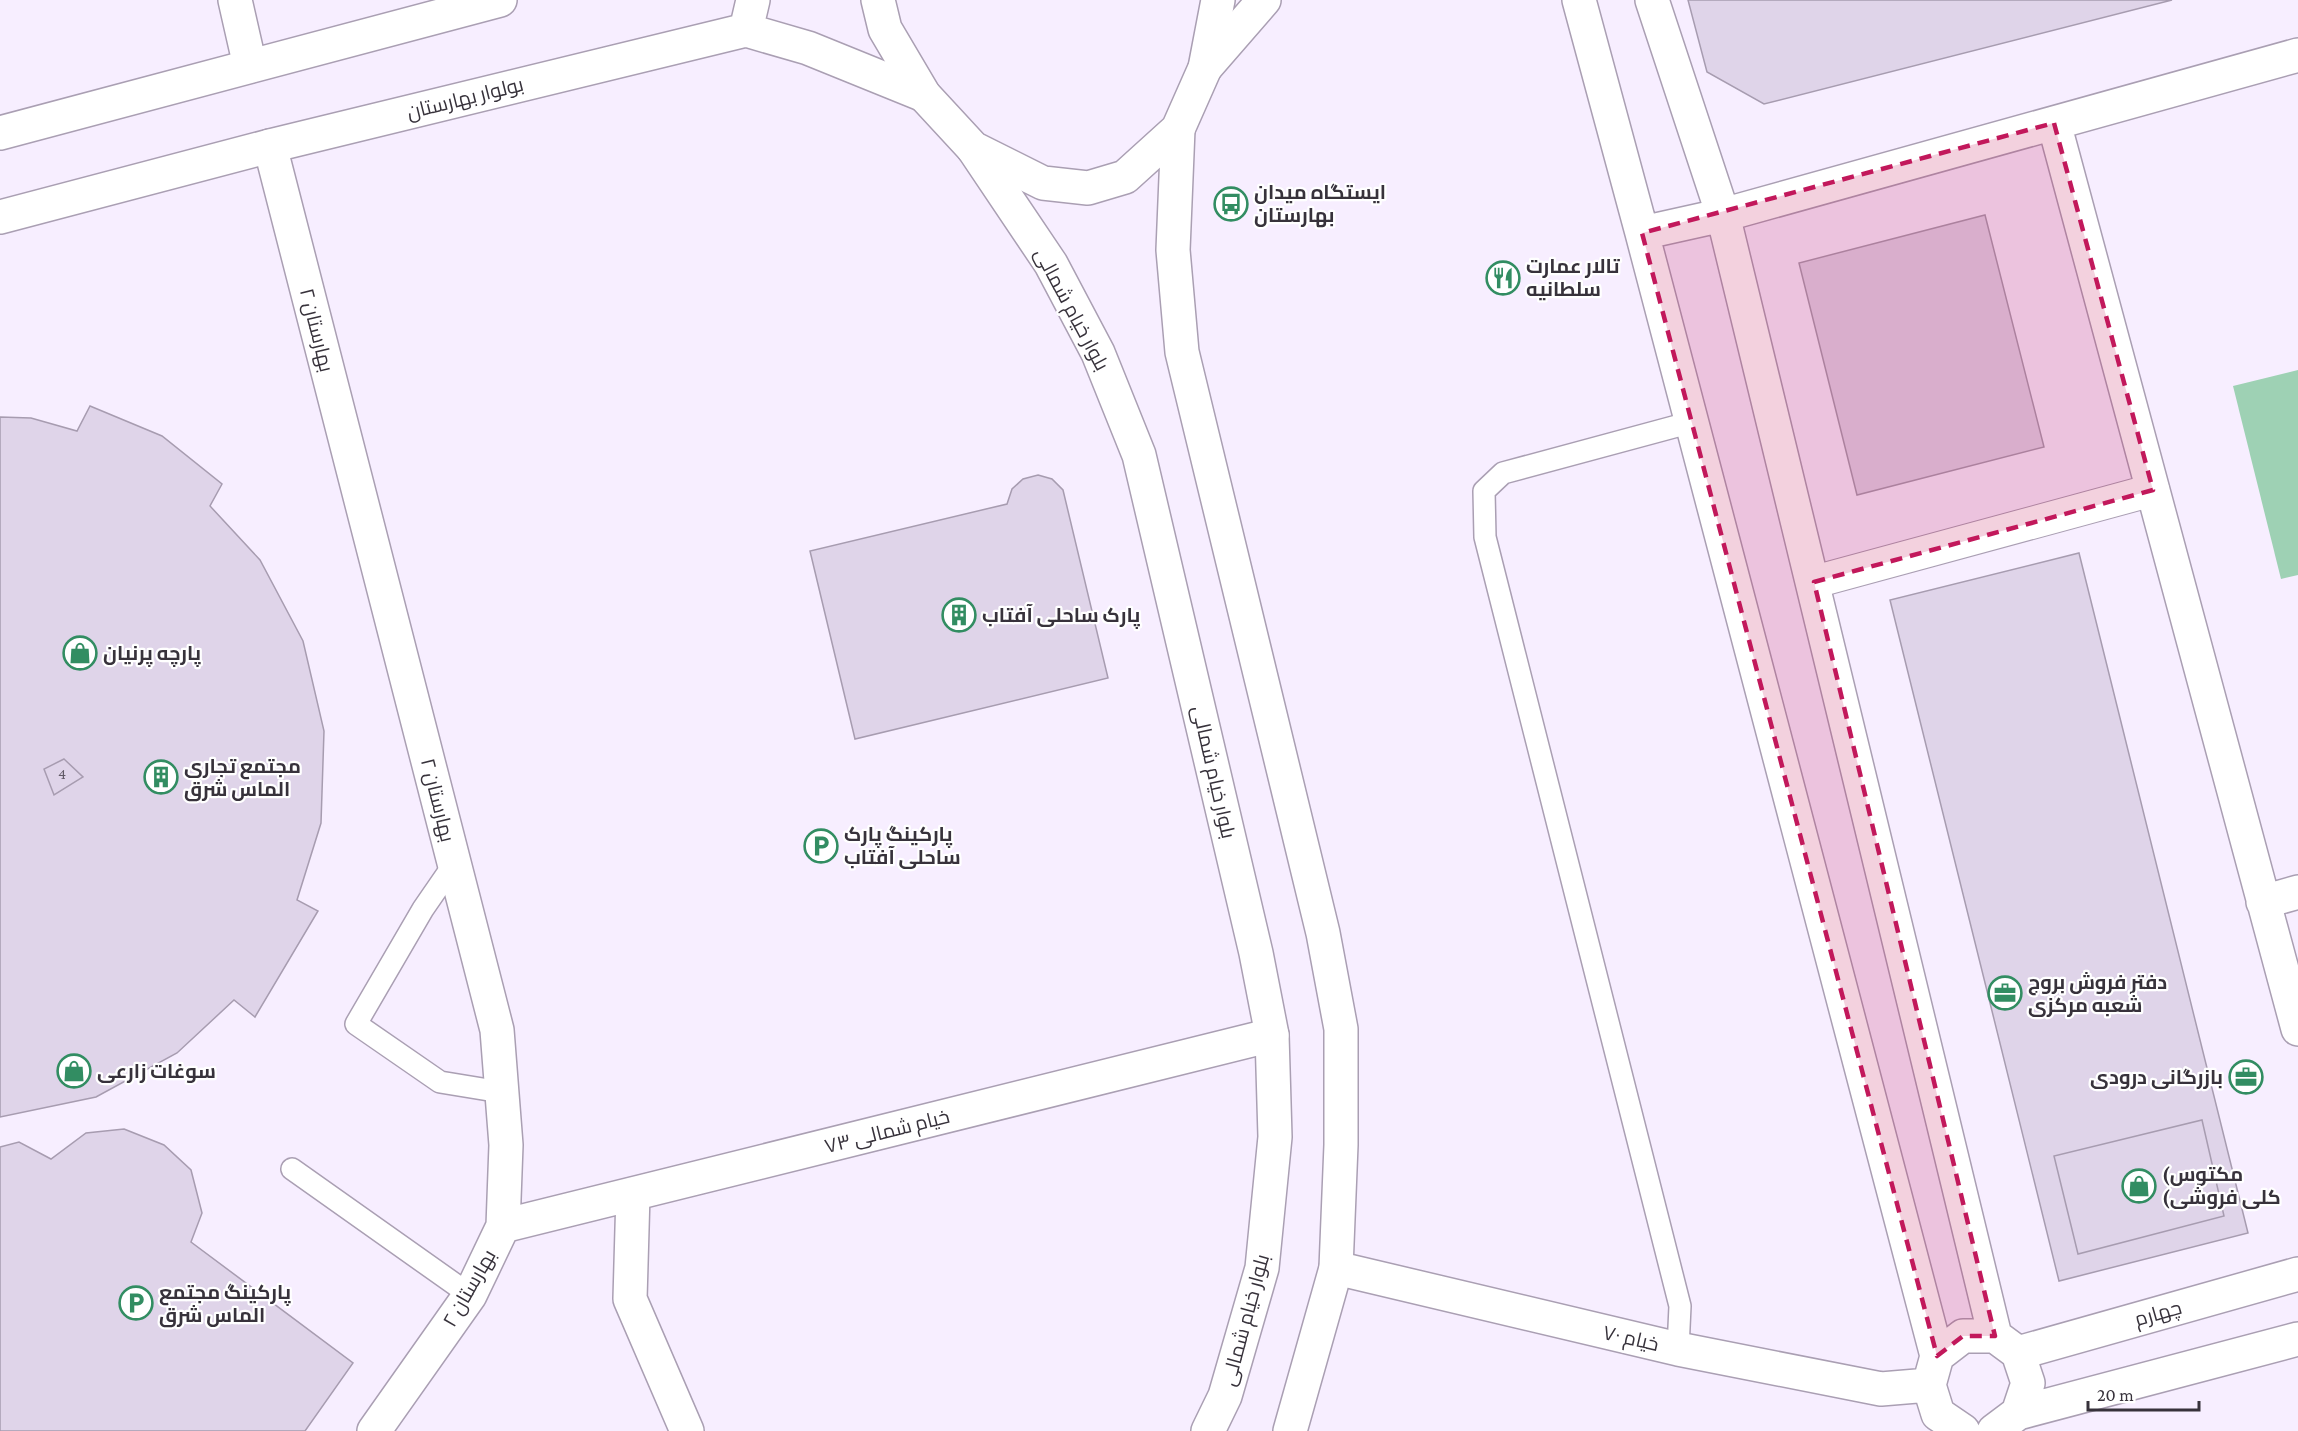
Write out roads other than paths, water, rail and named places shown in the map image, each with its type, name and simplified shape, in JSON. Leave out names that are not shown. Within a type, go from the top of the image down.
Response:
[{"type":"street","points":[[235,0],[250,66]]},
{"type":"street","points":[[0,133],[500,0]]},
{"type":"street","points":[[878,0],[885,29],[924,95],[973,148],[1043,183],[1088,188],[1125,177],[1178,129]]},
{"type":"street","points":[[1218,0],[1205,68],[1178,129],[1173,250],[1182,352],[1323,933],[1341,1029],[1341,1145],[1336,1268],[1290,1431]]},
{"type":"street","points":[[1205,68],[1264,0]]},
{"type":"street","points":[[1578,0],[1692,422],[1933,1371],[1938,1414],[1963,1431]]},
{"type":"street","points":[[1652,0],[1724,215],[2006,1345],[2028,1383],[2006,1422]]},
{"type":"street","name":"بولوار بهارستان","points":[[0,217],[749,15],[808,48],[924,95]]},
{"type":"street","points":[[1642,233],[1724,215],[2298,55]]},
{"type":"street","points":[[2054,123],[2298,1029]]},
{"type":"street","name":"بهارستان ۲","points":[[270,146],[497,1030],[506,1145],[503,1226],[470,1295],[374,1431]]},
{"type":"street","name":"بلوار خیام شمالی","points":[[973,148],[1050,264],[1098,353],[1139,455],[1256,953],[1272,1035],[1275,1137],[1262,1268],[1225,1396],[1208,1431]]},
{"type":"street","points":[[1814,582],[2153,490]]},
{"type":"street","points":[[2263,902],[2298,892]]},
{"type":"street","name":"خیام شمالی ۷۳","points":[[503,1226],[1272,1035]]},
{"type":"street","points":[[633,1194],[630,1299],[687,1431]]},
{"type":"street","name":"خیام ۷۰","points":[[1336,1268],[1678,1349],[1881,1389],[1933,1371]]},
{"type":"street","name":"چهارم","points":[[1933,1371],[1963,1336],[2006,1345],[2298,1274]]},
{"type":"street","points":[[2006,1422],[2298,1339]]},
{"type":"lane","points":[[1678,1349],[1680,1306],[1485,537],[1484,491],[1503,473],[1692,422]]},
{"type":"lane","points":[[454,864],[423,909],[356,1024],[440,1082],[501,1092]]},
{"type":"lane","points":[[292,1169],[470,1295]]},
{"type":"place","name":"ایستگاه میدان بهارستان","points":[[1231,204]]},
{"type":"place","name":"تالار عمارت سلطانیه","points":[[1503,278]]},
{"type":"place","name":"پارک ساحلی آفتاب","points":[[959,615]]},
{"type":"place","name":"پارچه پرنیان","points":[[80,653]]},
{"type":"place","name":"مجتمع تجاری الماس شرق","points":[[161,777]]},
{"type":"place","name":"پارکینگ پارک ساحلی آفتاب","points":[[821,846]]},
{"type":"place","name":"دفتر فروش بروج شعبه مرکزی","points":[[2005,993]]},
{"type":"place","name":"سوغات زارعی","points":[[74,1071]]},
{"type":"place","name":"بازرگانی درودی","points":[[2246,1077]]},
{"type":"place","name":"(مکتوس (کلی فروشی","points":[[2139,1186]]},
{"type":"place","name":"پارکینگ مجتمع الماس شرق","points":[[136,1303]]}]
